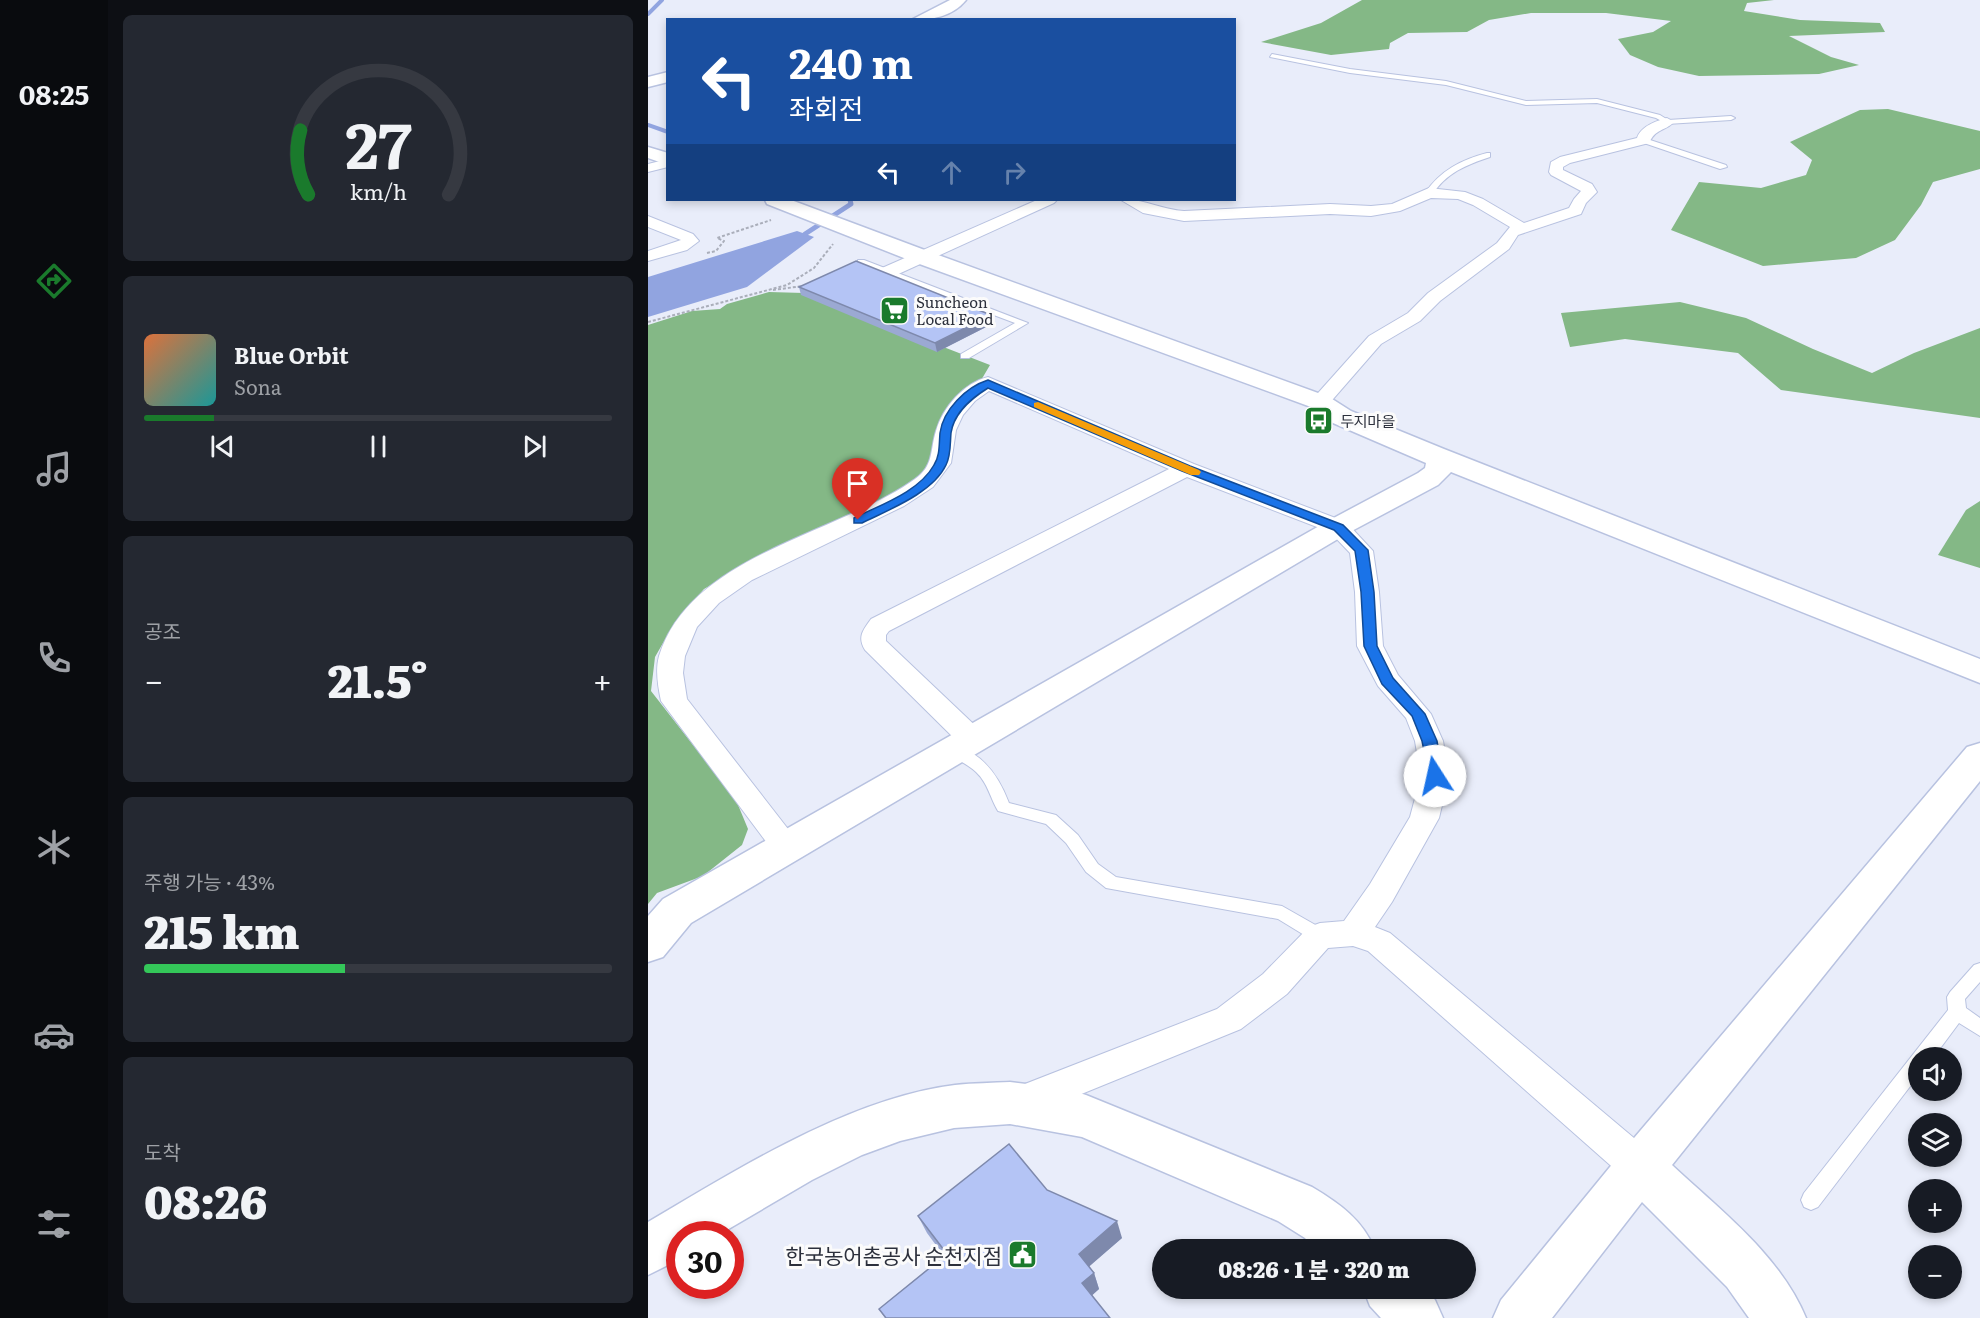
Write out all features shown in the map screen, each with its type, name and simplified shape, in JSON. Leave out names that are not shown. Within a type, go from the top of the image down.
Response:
[{"type":"street","points":[[923,18],[950,7],[959,0]]},
{"type":"street","points":[[648,82],[666,78]]},
{"type":"street","points":[[1320,402],[1375,340],[1414,317],[1434,297],[1503,246],[1512,232],[1576,211],[1589,192],[1587,187],[1556,172],[1556,165],[1564,160],[1644,140],[1644,135],[1651,129],[1667,122]]},
{"type":"street","points":[[648,152],[666,160]]},
{"type":"street","points":[[648,168],[666,162]]},
{"type":"street","points":[[1131,201],[1153,211],[1184,216],[1330,210],[1371,211],[1395,208],[1429,193],[1460,195],[1478,201],[1522,228]]},
{"type":"street","points":[[888,272],[1047,201]]},
{"type":"street","points":[[775,209],[800,210],[922,257],[1320,402],[1342,417],[1434,455],[1980,672]]},
{"type":"street","points":[[648,221],[687,237],[691,241],[681,247],[648,256]]},
{"type":"street","points":[[788,847],[674,701],[670,680],[672,655],[681,632],[700,609],[730,583],[764,563],[875,513],[907,496],[927,481],[940,465],[946,431],[956,410],[966,397],[988,384],[1186,469],[1338,527],[1362,550],[1370,646],[1387,680],[1418,714],[1429,741],[1435,776],[1424,818],[1381,893],[1353,933]]},
{"type":"street","points":[[648,945],[677,911],[1338,527],[1428,479],[1438,471],[1440,462],[1434,455]]},
{"type":"street","points":[[964,745],[874,644],[873,634],[880,625],[1186,469]]},
{"type":"street","points":[[1519,1318],[1640,1167],[1980,756]]},
{"type":"street","points":[[1024,1102],[1088,1074],[1229,1020],[1275,984],[1320,936],[1353,933],[1379,942],[1640,1167],[1745,1269],[1780,1318]]},
{"type":"street","points":[[648,1250],[831,1144],[891,1120],[964,1104],[1024,1102],[1070,1111],[1295,1204],[1322,1221],[1339,1239]]},
{"type":"street","points":[[1399,1299],[1417,1318]]},
{"type":"lane","points":[[1272,56],[1360,72],[1446,83],[1526,103],[1597,101],[1658,116],[1667,122],[1731,118]]},
{"type":"lane","points":[[1644,140],[1723,167]]},
{"type":"lane","points":[[1429,193],[1438,178],[1455,166],[1487,155]]},
{"type":"lane","points":[[861,262],[1023,323],[965,356]]},
{"type":"lane","points":[[964,745],[992,778],[1003,807],[1051,819],[1072,839],[1092,868],[1113,883],[1282,913],[1320,936]]},
{"type":"lane","points":[[1930,1047],[1957,1012],[1956,997],[1980,970]]},
{"type":"lane","points":[[1957,1012],[1980,1028]]},
{"type":"lane","points":[[1811,1200],[1908,1075]]},
{"type":"path","points":[[724,241],[717,238],[775,209]]},
{"type":"path","points":[[648,322],[788,285],[814,268],[835,241],[870,258],[861,262]]},
{"type":"path","points":[[773,290],[811,283]]},
{"type":"green space","points":[[1362,0],[1774,0],[1747,3],[1744,11],[1800,20],[1880,23],[1885,32],[1789,36],[1831,57],[1859,65],[1819,74],[1699,76],[1658,67],[1630,55],[1618,39],[1653,32],[1671,21],[1606,13],[1531,13],[1489,20],[1467,32],[1408,33],[1390,43],[1389,49],[1331,55],[1261,42],[1321,23]]},
{"type":"green space","points":[[1888,109],[1980,131],[1980,169],[1933,182],[1921,205],[1895,240],[1856,258],[1763,266],[1671,230],[1699,182],[1761,188],[1806,175],[1812,160],[1790,142],[1860,110]]},
{"type":"green space","points":[[769,292],[804,293],[990,365],[926,474],[900,497],[769,552],[704,589],[675,622],[655,657],[651,691],[736,800],[748,829],[742,845],[703,876],[657,893],[648,904],[648,325],[692,311],[720,309],[727,304]]},
{"type":"green space","points":[[1680,302],[1746,318],[1872,373],[1914,353],[1980,328],[1980,418],[1781,390],[1738,353],[1625,339],[1570,347],[1561,313]]},
{"type":"green space","points":[[1980,501],[1980,568],[1938,555],[1966,510]]},
{"type":"water","points":[[797,231],[814,237],[747,287],[648,317],[648,277]]},
{"type":"building","points":[[856,261],[991,315],[935,343],[799,287]]},
{"type":"building","name":"한국농어촌공사 순천지점","points":[[1009,1144],[1047,1190],[1117,1221],[1079,1254],[1094,1273],[1082,1283],[1110,1318],[886,1318],[879,1309],[947,1254],[918,1216]]},
{"type":"waterway","points":[[648,14],[662,0]]},
{"type":"waterway","points":[[648,125],[666,131]]},
{"type":"waterway","points":[[805,234],[851,204],[850,201]]},
{"type":"slow traffic","points":[[1038,405],[1195,472]]},
{"type":"place","name":"Suncheon Local Food","points":[[895,310]]},
{"type":"place","name":"두지마을","points":[[1319,420]]},
{"type":"place","name":"한국농어촌공사 순천지점","points":[[1023,1254]]},
{"type":"route","points":[[858,520],[907,496],[927,481],[940,465],[946,431],[956,410],[966,397],[988,384],[1186,469],[1338,527],[1362,550],[1370,646],[1387,680],[1418,714],[1429,741],[1435,776]]}]
